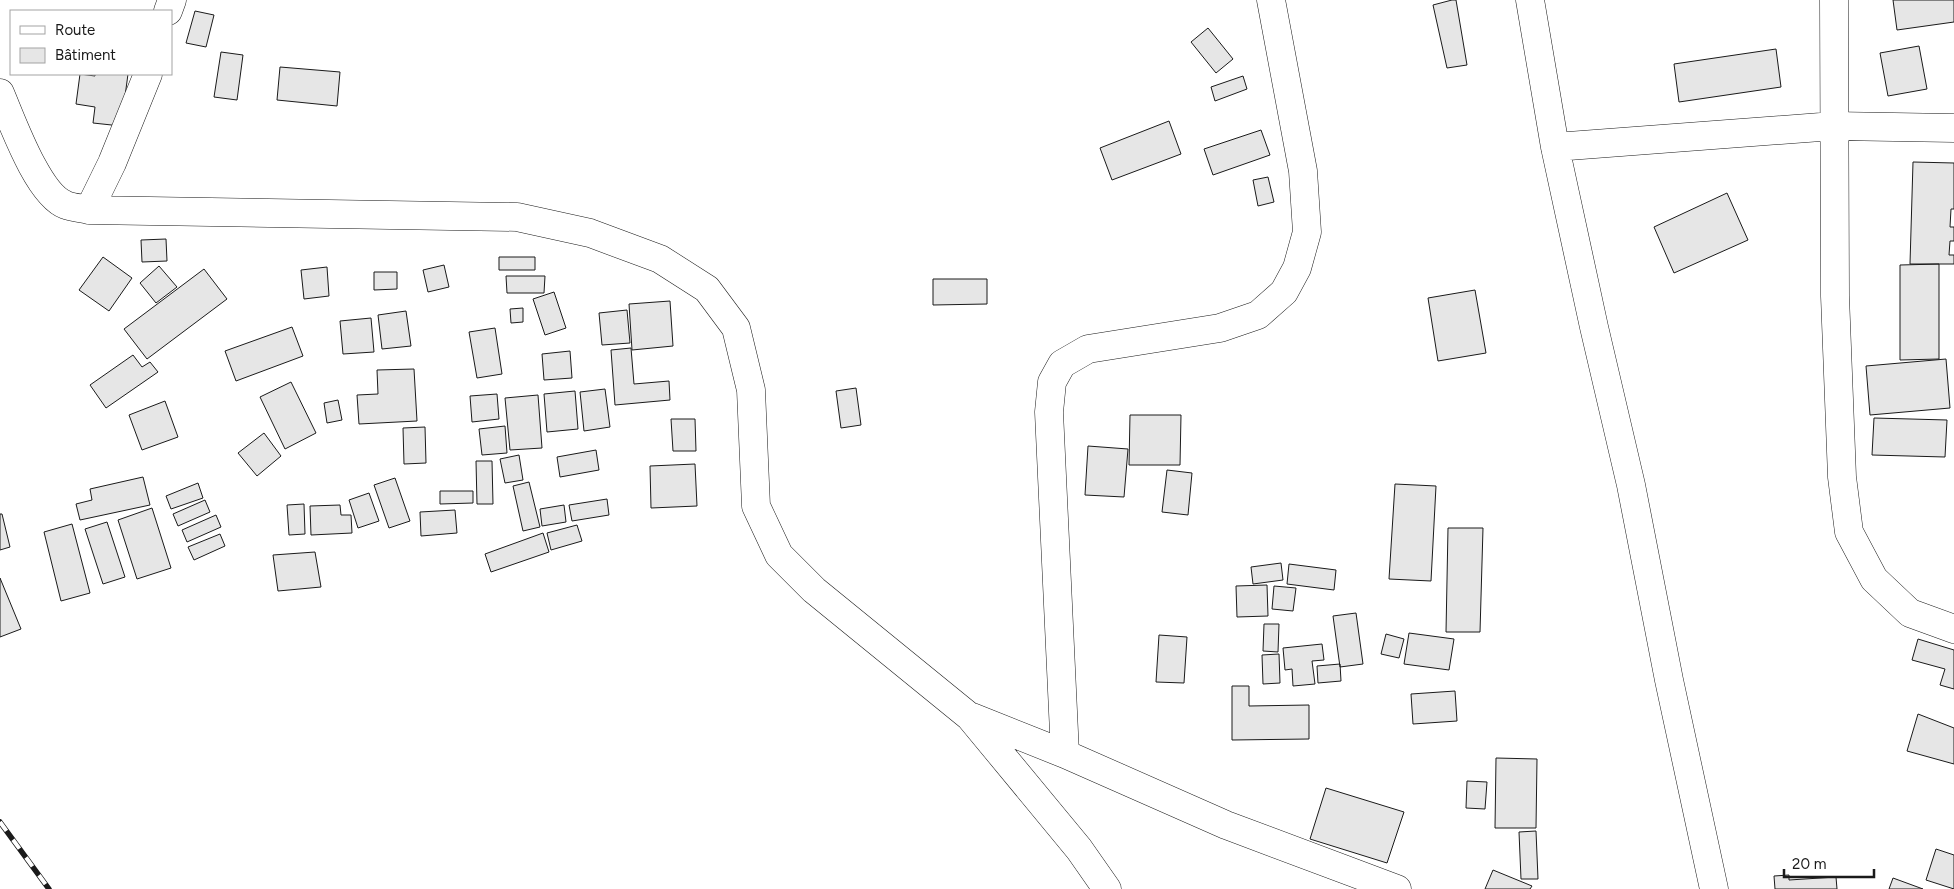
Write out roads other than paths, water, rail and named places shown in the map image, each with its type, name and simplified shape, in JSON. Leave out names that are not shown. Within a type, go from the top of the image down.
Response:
[{"type":"street","points":[[1065,754],[1048,412],[1052,382],[1062,364],[1088,349],[1220,328],[1258,315],[1284,292],[1297,268],[1307,232],[1303,171],[1271,0]]},
{"type":"street","points":[[1530,0],[1554,147],[1631,485],[1669,680],[1714,889]]},
{"type":"street","points":[[1834,0],[1835,296],[1842,477],[1849,532],[1874,579],[1910,613],[1954,629]]},
{"type":"street","points":[[89,210],[112,163],[148,75]]},
{"type":"street","points":[[0,93],[20,139],[48,191],[66,206],[89,210],[517,217],[590,233],[660,259],[707,289],[736,328],[751,390],[756,506],[779,555],[814,590],[970,717],[1079,849],[1107,889]]},
{"type":"street","points":[[1554,147],[1834,126],[1954,128]]},
{"type":"street","points":[[970,717],[1065,754],[1226,826],[1397,889]]},
{"type":"railway","points":[[0,822],[49,889]]}]
